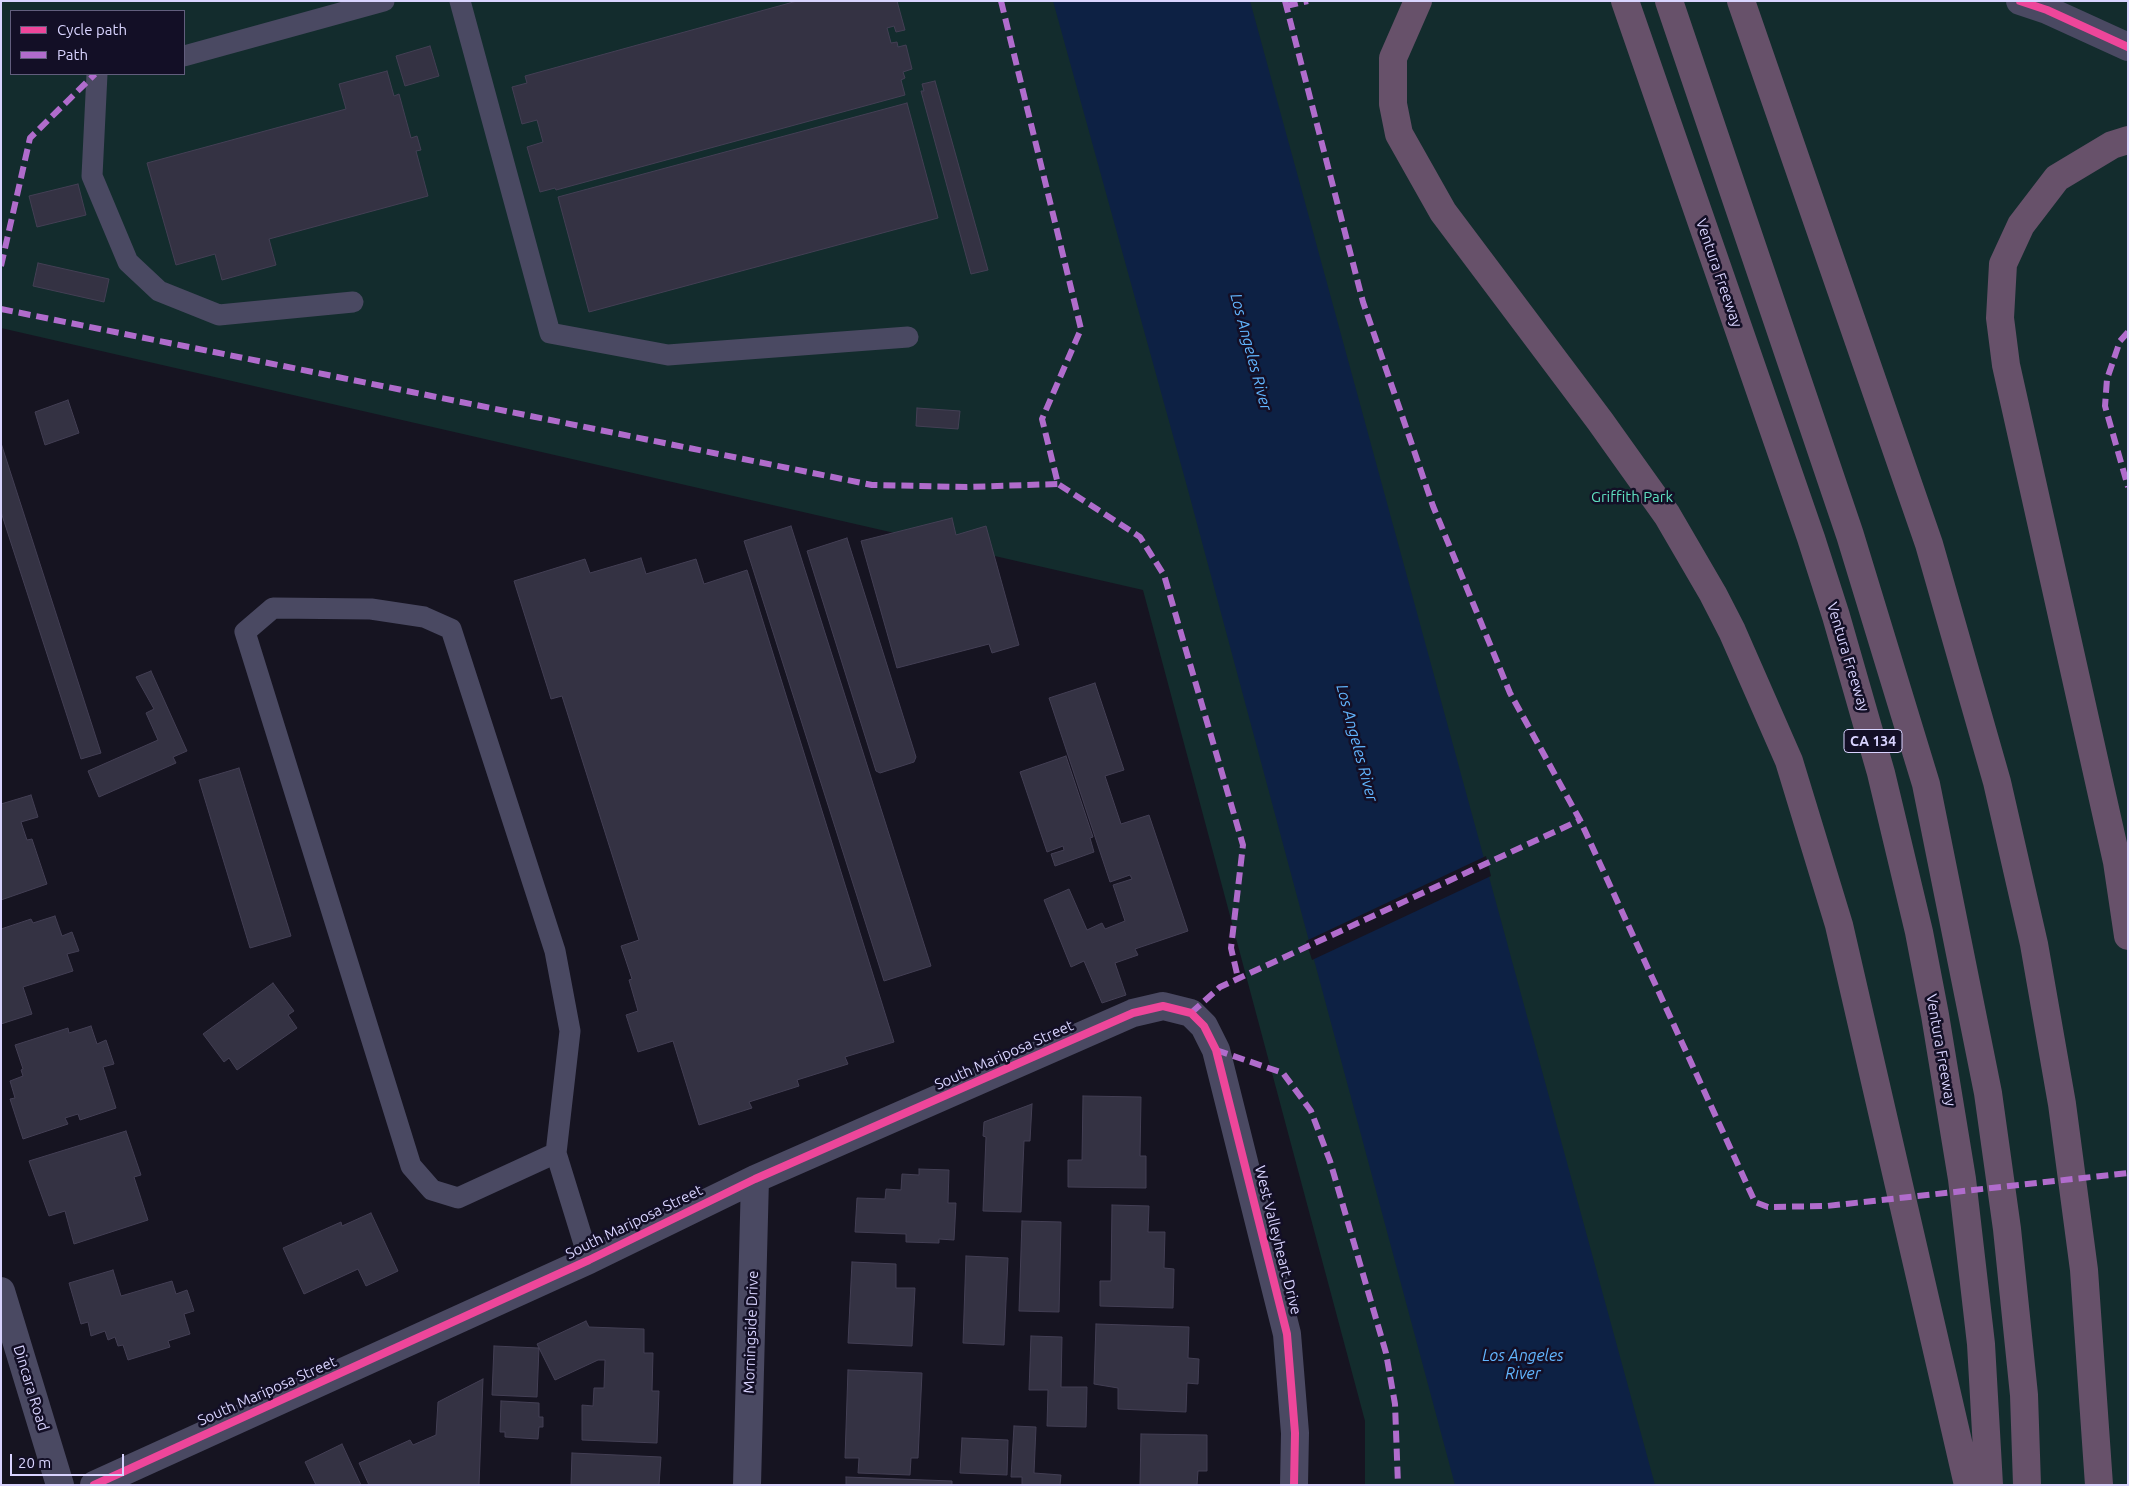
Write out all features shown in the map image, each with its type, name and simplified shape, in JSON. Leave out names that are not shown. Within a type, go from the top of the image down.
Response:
[{"type":"highway","points":[[1418,1],[1393,58],[1393,104],[1399,134],[1443,212],[1600,421],[1667,515],[1713,594],[1732,631],[1789,761],[1839,925],[1968,1485]]},
{"type":"highway","points":[[1741,1],[1929,544],[1976,702],[2000,792],[2050,1026],[2074,1187],[2091,1350],[2099,1485]]},
{"type":"highway","name":"Ventura Freeway","points":[[1629,14],[1784,459],[1836,616],[1894,826],[1935,1015],[1962,1180],[1980,1344],[1989,1485]]},
{"type":"highway","points":[[1673,14],[1850,535],[1926,784],[1988,1093],[2008,1229],[2024,1395],[2027,1485]]},
{"type":"highway","points":[[2128,140],[2112,145],[2056,178],[2022,225],[2003,264],[2000,318],[2006,365],[2117,862],[2128,936]]},
{"type":"street","points":[[2020,1],[2047,10],[2128,47]]},
{"type":"street","name":"South Mariposa Street","points":[[94,1485],[589,1260],[755,1179],[1133,1014],[1162,1006],[1192,1013]]},
{"type":"street","name":"West Valleyheart Drive","points":[[1192,1013],[1204,1026],[1216,1050],[1287,1334],[1295,1433],[1294,1485]]},
{"type":"street","name":"Morningside Drive","points":[[746,1485],[755,1179]]},
{"type":"street","name":"Dincara Road","points":[[1,1291],[60,1485]]},
{"type":"lane","points":[[185,56],[384,1]]},
{"type":"lane","points":[[460,1],[550,333],[668,355],[908,337]]},
{"type":"lane","points":[[97,75],[92,176],[128,262],[159,290],[219,315],[353,302]]},
{"type":"lane","points":[[556,1153],[458,1198],[432,1190],[411,1166],[245,632],[273,608],[371,609],[424,618],[451,629],[555,951],[570,1031],[556,1153],[589,1260]]},
{"type":"green space","name":"Griffith Park","points":[[1,1],[2128,1],[2128,1485],[1365,1485],[1365,1421],[1143,590],[1,328]]},
{"type":"water","name":"Los Angeles River","points":[[1053,1],[1250,1],[1655,1485],[1455,1485],[1188,490]]},
{"type":"pier","points":[[1486,856],[1491,876],[1312,960],[1306,941]]},
{"type":"building","points":[[797,1],[897,1],[905,30],[896,32],[894,26],[887,28],[891,43],[897,42],[898,47],[906,45],[912,69],[903,72],[905,78],[901,80],[905,95],[556,190],[555,188],[540,192],[527,147],[543,142],[537,120],[522,124],[512,87],[527,83],[525,76]]},
{"type":"building","points":[[430,46],[439,76],[405,86],[396,56]]},
{"type":"building","points":[[387,71],[394,96],[399,94],[411,138],[417,136],[421,150],[416,151],[428,196],[269,239],[276,265],[222,280],[215,254],[176,265],[147,163],[346,109],[339,84]]},
{"type":"building","points":[[935,81],[988,270],[971,274],[921,91],[924,91],[922,84]]},
{"type":"building","points":[[907,103],[938,218],[589,312],[558,197]]},
{"type":"building","points":[[78,184],[86,215],[37,227],[29,196]]},
{"type":"building","points":[[38,263],[109,279],[104,302],[33,286]]},
{"type":"building","points":[[68,400],[79,433],[45,445],[35,412]]},
{"type":"building","points":[[917,408],[960,411],[958,429],[916,426]]},
{"type":"building","points":[[1,443],[101,753],[81,759],[1,512]]},
{"type":"building","points":[[952,518],[956,535],[986,526],[1019,645],[992,653],[989,644],[897,668],[861,541]]},
{"type":"building","points":[[791,526],[931,966],[884,981],[744,541]]},
{"type":"building","points":[[847,538],[916,757],[914,762],[880,773],[876,771],[807,551]]},
{"type":"building","points":[[641,558],[646,574],[696,559],[704,584],[747,570],[894,1042],[845,1057],[848,1064],[797,1080],[799,1086],[749,1102],[752,1108],[699,1125],[673,1041],[638,1052],[626,1015],[638,1011],[629,980],[632,979],[621,946],[639,940],[562,696],[551,699],[514,581],[585,559],[590,573]]},
{"type":"building","points":[[151,671],[187,751],[173,757],[176,763],[99,797],[88,771],[158,740],[146,713],[154,709],[136,677]]},
{"type":"building","points":[[1095,683],[1124,770],[1105,776],[1121,824],[1149,815],[1188,931],[1135,949],[1138,955],[1115,963],[1126,995],[1102,1003],[1084,961],[1071,967],[1044,900],[1069,889],[1087,930],[1102,923],[1105,929],[1125,921],[1113,885],[1132,879],[1130,875],[1110,882],[1049,698]]},
{"type":"building","points":[[1066,756],[1093,837],[1090,838],[1094,852],[1055,866],[1051,854],[1064,850],[1063,846],[1047,852],[1020,772]]},
{"type":"building","points":[[239,768],[291,936],[250,948],[199,780]]},
{"type":"building","points":[[31,795],[38,817],[21,822],[27,840],[32,839],[47,884],[1,900],[1,804]]},
{"type":"building","points":[[55,916],[62,936],[72,932],[79,951],[67,954],[73,971],[23,987],[32,1014],[1,1024],[1,929],[31,919],[33,923]]},
{"type":"building","points":[[273,983],[294,1011],[288,1015],[297,1028],[237,1070],[229,1058],[224,1062],[203,1034]]},
{"type":"building","points":[[91,1026],[97,1044],[106,1040],[114,1064],[103,1067],[116,1108],[80,1120],[78,1114],[65,1118],[68,1124],[23,1139],[10,1099],[15,1098],[10,1081],[23,1076],[21,1070],[23,1069],[15,1045],[68,1028],[69,1033]]},
{"type":"building","points":[[1083,1096],[1141,1097],[1140,1156],[1146,1156],[1146,1188],[1068,1187],[1068,1160],[1082,1160]]},
{"type":"building","points":[[1032,1104],[1030,1141],[1024,1141],[1021,1212],[983,1211],[986,1137],[983,1136],[984,1122]]},
{"type":"building","points":[[126,1131],[141,1175],[134,1177],[148,1220],[74,1244],[65,1211],[49,1216],[29,1161]]},
{"type":"building","points":[[919,1169],[949,1170],[948,1203],[956,1203],[954,1240],[939,1239],[939,1243],[906,1242],[906,1234],[855,1232],[857,1198],[885,1199],[886,1189],[901,1190],[902,1174],[919,1175]]},
{"type":"building","points":[[1112,1205],[1149,1206],[1148,1232],[1165,1232],[1164,1268],[1174,1269],[1173,1308],[1100,1306],[1100,1281],[1111,1281]]},
{"type":"building","points":[[371,1213],[398,1271],[366,1286],[358,1269],[304,1294],[283,1248],[341,1222],[342,1226]]},
{"type":"building","points":[[1022,1221],[1061,1222],[1059,1312],[1019,1311]]},
{"type":"building","points":[[966,1256],[1008,1258],[1004,1345],[963,1343]]},
{"type":"building","points":[[852,1262],[896,1264],[896,1288],[915,1288],[912,1346],[848,1343]]},
{"type":"building","points":[[113,1270],[121,1296],[172,1281],[176,1294],[187,1290],[194,1311],[184,1314],[190,1334],[168,1341],[170,1347],[128,1360],[123,1345],[118,1346],[115,1337],[108,1340],[105,1331],[91,1336],[88,1322],[81,1324],[69,1283]]},
{"type":"building","points":[[586,1321],[589,1327],[644,1329],[644,1353],[653,1353],[652,1391],[659,1391],[657,1443],[582,1440],[582,1405],[593,1406],[594,1388],[604,1388],[605,1360],[598,1360],[555,1380],[537,1344]]},
{"type":"building","points":[[1096,1324],[1189,1327],[1188,1358],[1199,1359],[1198,1384],[1187,1383],[1186,1412],[1118,1409],[1118,1388],[1094,1384]]},
{"type":"building","points":[[1031,1336],[1062,1337],[1061,1387],[1087,1387],[1086,1427],[1047,1426],[1048,1390],[1029,1390]]},
{"type":"building","points":[[494,1346],[539,1348],[537,1397],[492,1395]]},
{"type":"building","points":[[848,1370],[922,1373],[918,1458],[911,1458],[910,1475],[858,1473],[859,1458],[845,1458]]},
{"type":"building","points":[[483,1379],[479,1485],[369,1485],[359,1463],[410,1440],[413,1445],[436,1435],[438,1402]]},
{"type":"building","points":[[501,1401],[539,1403],[539,1417],[543,1417],[543,1427],[539,1427],[538,1439],[505,1437],[505,1432],[500,1432]]},
{"type":"building","points":[[1014,1426],[1036,1427],[1034,1473],[1061,1475],[1060,1485],[1022,1485],[1022,1477],[1011,1477]]},
{"type":"building","points":[[1141,1434],[1207,1435],[1207,1471],[1198,1471],[1197,1485],[1140,1485]]},
{"type":"building","points":[[962,1438],[1008,1440],[1007,1475],[960,1473]]},
{"type":"building","points":[[342,1444],[361,1485],[316,1485],[305,1462]]},
{"type":"building","points":[[572,1453],[661,1457],[659,1485],[571,1485]]},
{"type":"building","points":[[846,1477],[952,1481],[952,1485],[846,1485]]},
{"type":"marked path","points":[[1001,1],[1081,329],[1042,419],[1058,484],[1140,537],[1164,575],[1243,845],[1231,948],[1238,978]]},
{"type":"marked path","points":[[1285,1],[1363,302],[1433,506],[1510,693],[1580,820],[1755,1202],[1768,1207],[1827,1206],[2128,1173]]},
{"type":"marked path","points":[[1286,6],[1308,1]]},
{"type":"marked path","points":[[1,266],[30,138],[94,75]]},
{"type":"marked path","points":[[1,309],[872,485],[967,487],[1058,484]]},
{"type":"marked path","points":[[2128,332],[2120,341],[2107,379],[2105,406],[2128,487]]},
{"type":"marked path","points":[[1191,1013],[1220,987],[1580,820]]},
{"type":"marked path","points":[[1216,1050],[1283,1073],[1311,1111],[1330,1161],[1386,1353],[1395,1404],[1398,1485]]},
{"type":"cycle path","points":[[2020,1],[2047,10],[2128,47]]},
{"type":"cycle path","points":[[94,1485],[589,1260],[755,1179],[1133,1013],[1163,1006],[1191,1013],[1204,1026],[1216,1050],[1287,1334],[1295,1433],[1294,1485]]}]
